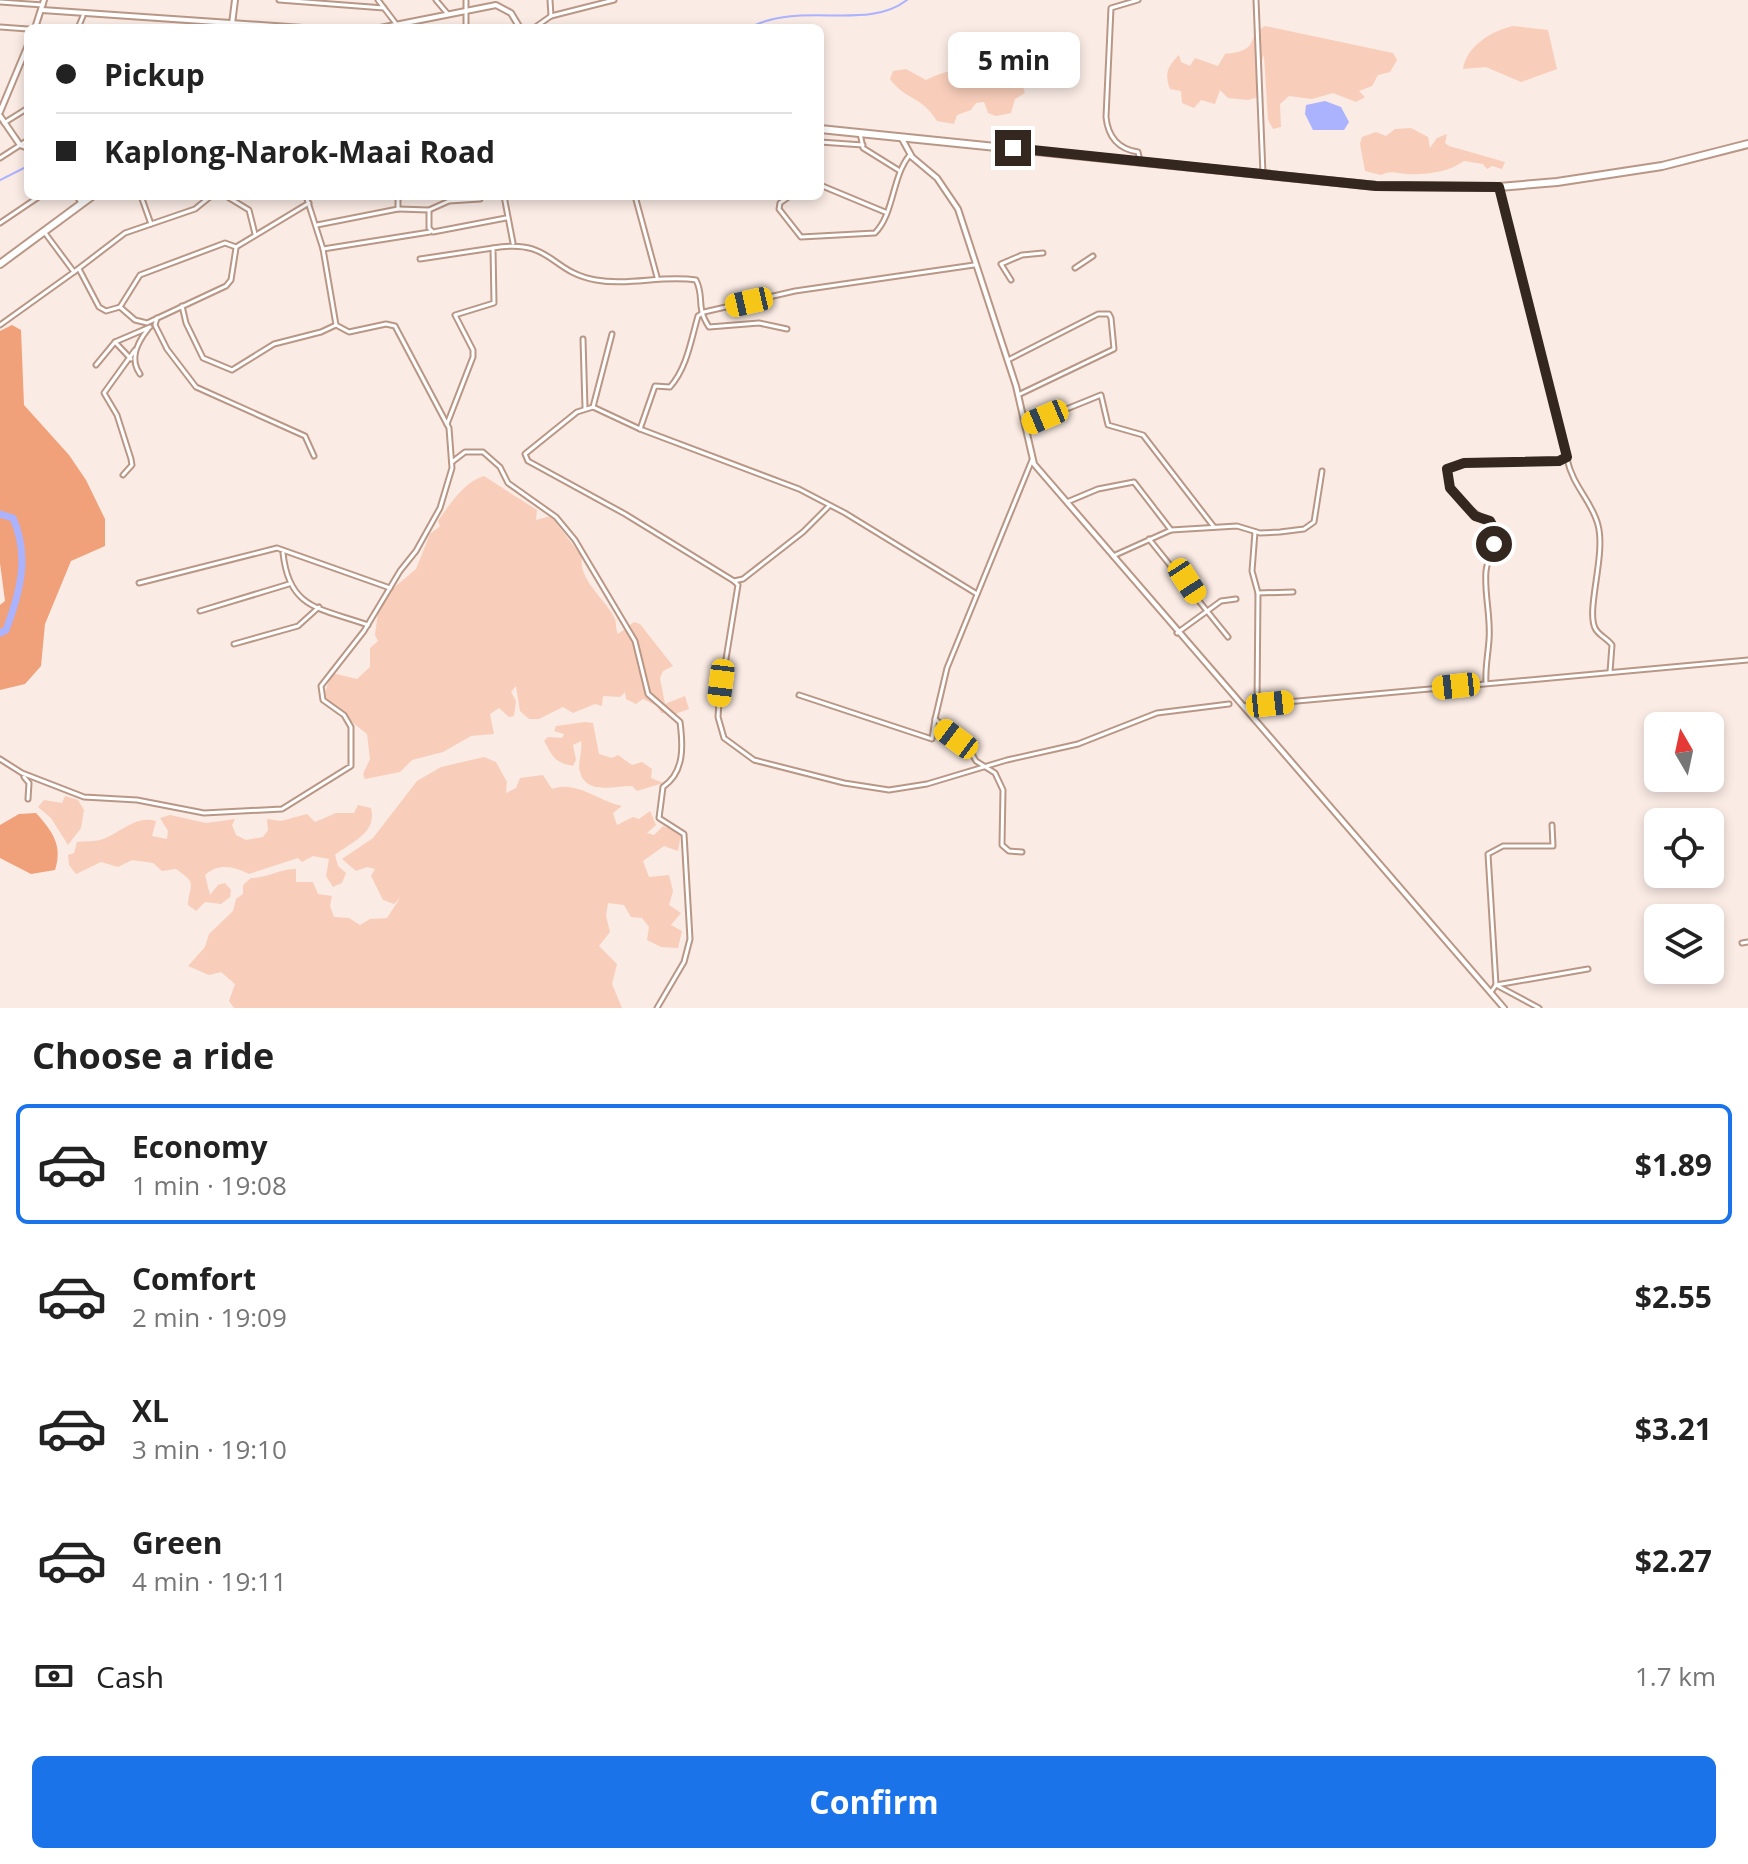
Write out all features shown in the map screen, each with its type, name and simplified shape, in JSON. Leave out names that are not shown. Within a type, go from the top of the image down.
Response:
[{"type":"highway","points":[[824,129],[1376,186],[1499,187],[1557,182],[1662,166],[1748,144]]},
{"type":"highway","points":[[1,262],[87,200]]},
{"type":"main road","points":[[36,24],[43,5],[83,16],[232,24],[235,0]]},
{"type":"main road","points":[[401,24],[496,3],[511,13],[518,24]]},
{"type":"main road","points":[[24,55],[1,110],[4,123],[24,146]]},
{"type":"main road","points":[[901,137],[910,154],[952,197],[1008,360],[1027,425],[1032,460],[1177,633],[1504,1008]]},
{"type":"street","points":[[279,0],[384,8]]},
{"type":"street","points":[[378,0],[396,24]]},
{"type":"street","points":[[436,0],[447,13]]},
{"type":"street","points":[[466,0],[466,24]]},
{"type":"street","points":[[550,0],[551,16]]},
{"type":"street","points":[[592,0],[593,7]]},
{"type":"street","points":[[540,24],[551,16],[614,0]]},
{"type":"street","points":[[1138,0],[1111,8],[1106,117],[1107,130],[1119,146],[1138,152],[1140,161]]},
{"type":"street","points":[[1256,0],[1263,174]]},
{"type":"street","points":[[0,2],[43,5]]},
{"type":"street","points":[[80,24],[83,16]]},
{"type":"street","points":[[0,27],[24,29]]},
{"type":"street","points":[[4,123],[24,110]]},
{"type":"street","points":[[860,133],[863,145]]},
{"type":"street","points":[[0,158],[24,142]]},
{"type":"street","points":[[824,142],[863,145],[900,171]]},
{"type":"street","points":[[784,200],[779,209],[803,238],[875,233],[910,154]]},
{"type":"street","points":[[824,187],[885,212]]},
{"type":"street","points":[[1499,187],[1573,482],[1598,525],[1601,564],[1592,610],[1597,631],[1612,645],[1609,673]]},
{"type":"street","points":[[0,223],[34,200]]},
{"type":"street","points":[[142,200],[151,224]]},
{"type":"street","points":[[0,325],[123,235],[203,206],[208,200]]},
{"type":"street","points":[[231,200],[252,215],[255,236]]},
{"type":"street","points":[[308,200],[323,249],[336,325]]},
{"type":"street","points":[[398,200],[398,209]]},
{"type":"street","points":[[315,225],[398,209],[429,210],[455,200]]},
{"type":"street","points":[[504,200],[513,245]]},
{"type":"street","points":[[636,200],[657,278]]},
{"type":"street","points":[[236,247],[309,203]]},
{"type":"street","points":[[429,210],[431,231]]},
{"type":"street","points":[[323,249],[506,218]]},
{"type":"street","points":[[43,231],[74,272]]},
{"type":"street","points":[[79,269],[99,307],[106,311],[120,307],[140,275],[225,243],[236,247]]},
{"type":"street","points":[[420,259],[513,245],[530,246],[570,270],[595,280],[696,280],[700,314],[675,381],[670,387],[655,386],[640,429]]},
{"type":"street","points":[[120,307],[139,322],[157,318],[230,283],[236,247]]},
{"type":"street","points":[[447,424],[473,357],[473,350],[455,315],[494,303],[493,248]]},
{"type":"street","points":[[1011,280],[1001,264],[1022,255],[1043,253]]},
{"type":"street","points":[[1075,268],[1093,256]]},
{"type":"street","points":[[700,314],[795,291],[974,265]]},
{"type":"street","points":[[182,306],[186,323],[203,358],[232,370],[274,344],[336,325]]},
{"type":"street","points":[[700,314],[712,328],[759,323],[787,329]]},
{"type":"street","points":[[1008,360],[1098,314],[1109,314],[1111,318],[1114,349],[1018,395]]},
{"type":"street","points":[[123,475],[132,465],[131,459],[117,415],[104,393],[131,359],[157,318]]},
{"type":"street","points":[[0,759],[22,773],[93,799],[137,800],[195,812],[282,809],[310,794],[322,781],[345,773],[353,761],[351,727],[344,715],[323,700],[320,689],[368,625],[440,508],[452,462],[447,424],[394,325],[349,332],[336,325]]},
{"type":"street","points":[[96,365],[115,342],[152,326]]},
{"type":"street","points":[[152,326],[196,387],[305,436],[314,456]]},
{"type":"street","points":[[593,407],[612,334]]},
{"type":"street","points":[[583,339],[585,408]]},
{"type":"street","points":[[115,342],[131,359]]},
{"type":"street","points":[[135,350],[135,367],[140,374]]},
{"type":"street","points":[[1027,425],[1101,395],[1108,425],[1143,435],[1214,527]]},
{"type":"street","points":[[977,594],[829,506],[751,470],[640,429],[593,407],[585,408],[525,454],[525,459],[738,585],[718,717],[727,742],[754,760],[881,790],[927,784],[985,766],[1078,744],[1157,713],[1229,704]]},
{"type":"street","points":[[452,462],[465,452],[483,452],[500,467],[508,483],[556,517],[575,540],[635,641],[648,694],[680,722],[683,745],[679,766],[674,780],[663,787],[659,818],[684,834],[690,939],[684,962],[657,1008]]},
{"type":"street","points":[[1486,683],[1485,661],[1490,638],[1486,576],[1494,549],[1494,529],[1490,521],[1475,516],[1450,488],[1447,469],[1464,463],[1567,459]]},
{"type":"street","points":[[799,695],[932,739],[947,668],[1032,460]]},
{"type":"street","points":[[1113,556],[1171,530],[1237,526],[1255,532],[1304,529],[1314,522],[1322,471]]},
{"type":"street","points":[[1066,502],[1098,489],[1134,482],[1171,530]]},
{"type":"street","points":[[734,581],[743,579],[803,532],[829,506]]},
{"type":"street","points":[[1255,532],[1252,571],[1258,593],[1257,704]]},
{"type":"street","points":[[1149,539],[1228,637]]},
{"type":"street","points":[[139,583],[277,548],[283,553],[390,588]]},
{"type":"street","points":[[283,553],[289,584],[298,598],[368,625]]},
{"type":"street","points":[[200,611],[289,584]]},
{"type":"street","points":[[1258,593],[1293,592]]},
{"type":"street","points":[[1177,633],[1221,601],[1236,599]]},
{"type":"street","points":[[234,644],[298,626],[319,607]]},
{"type":"street","points":[[1243,706],[1748,660]]},
{"type":"street","points":[[935,719],[995,773],[1003,790],[1002,845],[1009,851],[1022,852]]},
{"type":"street","points":[[22,773],[29,783],[28,799]]},
{"type":"street","points":[[1491,992],[1496,985],[1488,854],[1503,846],[1553,846],[1552,825]]},
{"type":"street","points":[[1742,943],[1748,942]]},
{"type":"street","points":[[1496,985],[1588,969]]},
{"type":"street","points":[[1496,985],[1539,1008]]},
{"type":"shaded area","points":[[1265,26],[1393,53],[1397,60],[1390,72],[1378,75],[1372,86],[1359,91],[1365,97],[1356,102],[1333,93],[1312,99],[1289,96],[1280,104],[1281,127],[1273,129],[1268,120],[1264,55],[1261,62],[1262,96],[1248,100],[1228,98],[1220,90],[1215,104],[1201,100],[1194,108],[1182,103],[1181,91],[1170,89],[1168,70],[1179,55],[1181,62],[1190,66],[1195,58],[1218,66],[1225,54],[1249,47],[1255,35]]},
{"type":"shaded area","points":[[1513,26],[1548,30],[1557,69],[1521,82],[1486,67],[1463,69],[1475,46],[1497,31]]},
{"type":"shaded area","points":[[1012,49],[1009,58],[997,65],[1002,73],[1019,74],[1025,93],[1015,99],[1011,113],[996,116],[988,113],[984,102],[976,103],[971,110],[957,115],[954,124],[937,121],[925,107],[890,79],[893,71],[906,69],[926,80],[952,71],[979,74],[981,64],[990,55],[1002,56]]},
{"type":"shaded area","points":[[1411,128],[1428,137],[1430,148],[1437,138],[1447,134],[1445,143],[1449,146],[1505,162],[1502,169],[1492,166],[1487,169],[1483,164],[1464,161],[1451,168],[1429,173],[1391,172],[1381,175],[1365,171],[1360,144],[1362,137],[1376,132],[1386,136],[1395,129]]},
{"type":"shaded area","points":[[12,325],[21,330],[24,405],[69,455],[86,480],[105,519],[105,546],[71,561],[45,624],[41,666],[25,684],[0,690],[0,605],[5,601],[0,563],[0,331]]},
{"type":"shaded area","points":[[484,476],[537,510],[536,520],[551,516],[582,557],[584,573],[614,617],[618,634],[634,622],[640,624],[673,666],[663,671],[660,678],[665,704],[685,696],[689,709],[675,714],[661,713],[657,706],[643,699],[636,704],[626,699],[625,692],[620,697],[603,696],[602,706],[595,704],[573,713],[563,707],[539,719],[529,719],[520,711],[516,686],[511,692],[516,701],[514,716],[509,717],[499,708],[490,714],[494,734],[471,736],[443,752],[412,760],[400,772],[365,779],[363,774],[370,759],[367,734],[328,703],[325,692],[332,673],[357,679],[370,667],[370,648],[378,641],[375,635],[378,612],[391,590],[416,569],[430,534],[440,526],[438,521],[452,501],[470,483]]},
{"type":"shaded area","points":[[593,723],[599,754],[612,758],[618,755],[632,765],[642,762],[652,769],[651,778],[663,783],[637,791],[632,786],[602,788],[588,784],[579,769],[581,741],[573,745],[576,760],[573,766],[557,760],[544,741],[548,737],[562,738],[564,734],[554,731],[556,726]]},
{"type":"shaded area","points":[[484,757],[496,762],[507,782],[506,793],[516,788],[520,778],[543,775],[552,789],[570,787],[622,806],[613,813],[617,825],[633,817],[639,819],[650,811],[656,825],[647,833],[654,835],[663,826],[681,834],[678,851],[664,846],[643,861],[649,877],[669,875],[673,891],[669,905],[681,913],[671,925],[682,931],[678,948],[661,947],[647,940],[649,927],[642,918],[631,917],[624,905],[608,903],[606,916],[610,932],[599,946],[617,964],[612,984],[622,1008],[234,1008],[229,1001],[235,984],[221,972],[209,975],[188,966],[205,947],[209,934],[233,911],[236,899],[243,894],[243,885],[251,878],[284,870],[296,869],[296,882],[313,882],[318,894],[332,896],[330,906],[334,917],[349,918],[360,925],[370,919],[387,918],[400,898],[394,904],[383,900],[371,876],[375,869],[367,867],[356,871],[342,859],[373,838],[417,781],[441,767]]},
{"type":"shaded area","points":[[65,796],[78,800],[84,810],[81,828],[68,845],[51,818],[38,807],[44,800],[62,803]]},
{"type":"shaded area","points":[[358,805],[371,808],[370,824],[362,836],[335,855],[338,866],[346,873],[342,883],[333,887],[326,876],[329,859],[313,856],[302,862],[298,858],[249,874],[221,867],[205,875],[210,895],[218,885],[225,883],[231,890],[230,897],[221,904],[205,902],[196,911],[188,905],[190,882],[176,869],[162,871],[153,863],[132,860],[118,867],[101,862],[76,874],[69,865],[68,855],[74,853],[77,842],[100,840],[142,820],[156,821],[152,836],[167,839],[168,831],[160,818],[170,815],[206,823],[235,819],[232,825],[236,835],[246,840],[263,837],[268,830],[267,819],[281,821],[307,814],[315,822],[336,813],[354,813]]},
{"type":"shaded area","points":[[36,813],[47,826],[58,853],[55,870],[31,874],[0,858],[0,825],[19,814]]},
{"type":"water","points":[[1325,101],[1341,107],[1349,122],[1344,130],[1313,130],[1305,114],[1306,105]]},
{"type":"waterway","points":[[759,24],[790,16],[872,14],[891,9],[907,0]]},
{"type":"waterway","points":[[0,180],[24,168]]},
{"type":"waterway","points":[[0,514],[13,518],[22,561],[15,602],[6,630],[0,633]]},
{"type":"route","points":[[1013,148],[1376,186],[1499,187],[1567,459],[1503,464],[1464,463],[1447,469],[1450,488],[1475,516],[1490,521],[1494,529],[1494,544]]}]
